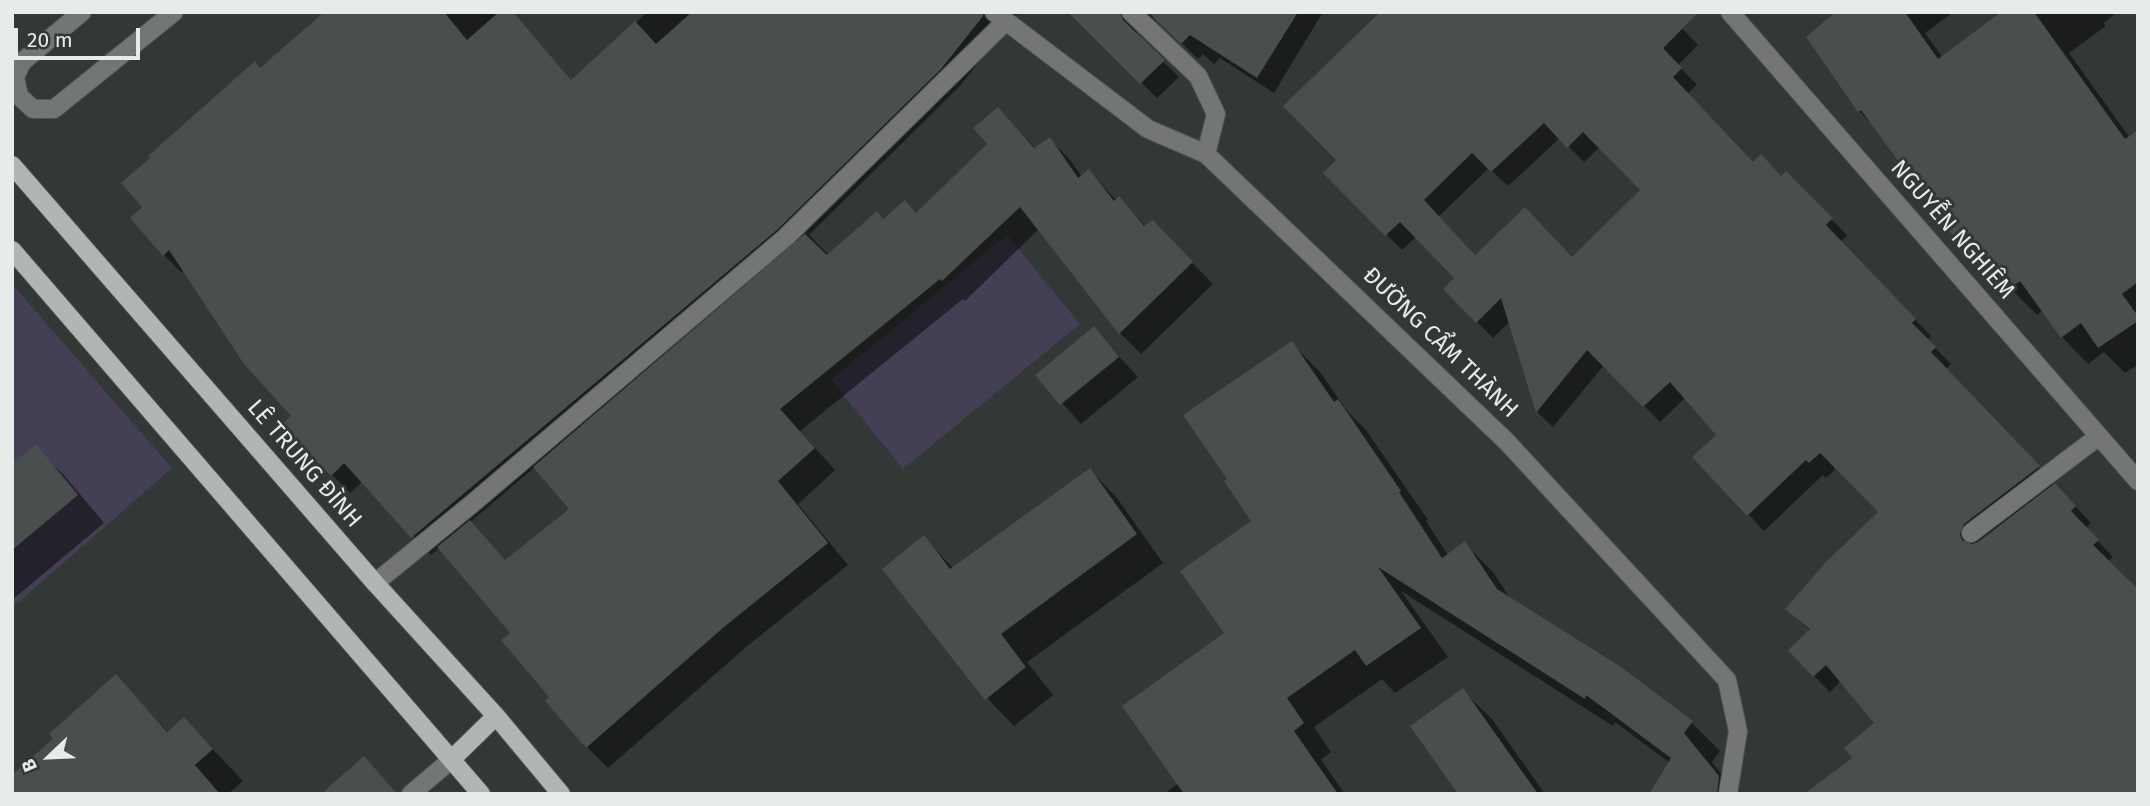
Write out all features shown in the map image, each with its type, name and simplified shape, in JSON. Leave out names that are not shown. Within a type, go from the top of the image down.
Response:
[{"type":"main road","name":"LÊ TRUNG ĐÌNH","points":[[12,164],[375,583],[496,716],[561,794]]},
{"type":"main road","points":[[12,250],[481,794]]},
{"type":"main road","points":[[452,759],[496,716]]},
{"type":"street","points":[[82,12],[22,62],[15,77],[15,98],[33,109],[54,109],[174,12]]},
{"type":"street","points":[[1131,12],[1198,76],[1216,114],[1206,154]]},
{"type":"street","name":"NGUYỄN NGHIÊM","points":[[1730,12],[2138,481]]},
{"type":"street","points":[[375,583],[484,494],[786,237],[1000,16]]},
{"type":"street","name":"ĐƯỜNG CẨM THÀNH","points":[[1000,16],[1149,129],[1206,154],[1507,442],[1727,680],[1738,732],[1728,794]]},
{"type":"street","points":[[1971,533],[2099,436]]},
{"type":"street","points":[[411,794],[452,759]]},
{"type":"shaded area","points":[[1007,235],[1080,324],[903,469],[831,380]]},
{"type":"shaded area","points":[[12,284],[172,468],[12,608]]},
{"type":"building","points":[[324,12],[444,12],[467,40],[499,12],[513,12],[571,80],[635,21],[656,44],[692,12],[983,12],[983,16],[941,69],[778,229],[411,538],[344,463],[331,476],[282,424],[291,416],[244,364],[169,250],[163,256],[130,218],[142,207],[121,183],[255,61],[260,68]]},
{"type":"building","points":[[1068,12],[1120,12],[1123,20],[1165,60],[1140,84]]},
{"type":"building","points":[[1148,12],[1298,12],[1257,78],[1190,35],[1181,44]]},
{"type":"building","points":[[1380,12],[1699,12],[1663,48],[1682,68],[1673,77],[1753,162],[1761,154],[1781,176],[1786,171],[1833,218],[1826,225],[1916,319],[1912,323],[1936,347],[1931,352],[2040,466],[1964,524],[1960,534],[1962,540],[1972,544],[1978,542],[2055,483],[2076,506],[2071,511],[2099,540],[2093,545],[2138,589],[2138,794],[1804,794],[1852,758],[1844,748],[1874,723],[1826,665],[1813,677],[1788,650],[1810,629],[1785,609],[1826,562],[1878,512],[1820,453],[1809,463],[1806,460],[1747,516],[1692,457],[1716,435],[1670,382],[1643,407],[1587,350],[1536,413],[1501,298],[1476,323],[1443,289],[1454,278],[1400,222],[1385,236],[1323,173],[1336,160],[1283,106]],"holes":[[[1544,123],[1567,148],[1583,132],[1640,190],[1572,257],[1525,207],[1475,255],[1424,200],[1472,153],[1491,172]]]},
{"type":"building","points":[[1835,12],[1905,12],[1938,59],[2001,12],[2034,12],[2125,139],[2138,130],[2138,282],[2122,294],[2138,316],[2138,321],[2098,348],[2081,323],[2061,338],[2020,281],[2009,289],[1964,228],[1953,236],[1861,110],[1858,112],[1806,37]]},
{"type":"building","points":[[998,107],[1034,148],[1050,137],[1078,178],[1089,169],[1114,201],[1119,196],[1144,226],[1153,220],[1193,262],[1119,334],[1020,207],[942,281],[940,279],[780,409],[815,448],[778,481],[828,543],[724,627],[586,748],[545,701],[549,697],[501,640],[510,633],[437,547],[470,520],[505,560],[569,509],[533,467],[808,231],[805,234],[827,255],[877,211],[883,219],[905,200],[916,213],[987,144],[973,128]]},
{"type":"building","points":[[1094,326],[1119,357],[1060,405],[1035,375]]},
{"type":"building","points":[[1292,341],[1334,402],[1338,399],[1401,491],[1399,492],[1442,558],[1465,541],[1497,589],[1621,667],[1693,721],[1684,733],[1719,776],[1717,794],[1649,794],[1671,758],[1586,695],[1585,699],[1378,567],[1421,628],[1366,666],[1355,650],[1287,698],[1304,723],[1294,731],[1338,794],[1184,794],[1122,706],[1224,633],[1180,571],[1251,521],[1224,481],[1227,479],[1183,415]]},
{"type":"building","points":[[36,444],[78,495],[12,550],[12,464]]},
{"type":"building","points":[[1090,468],[1137,534],[1001,634],[1026,667],[985,700],[882,569],[924,535],[950,569]]},
{"type":"building","points":[[116,674],[167,732],[184,717],[213,749],[195,765],[220,794],[12,794],[12,775],[53,739],[49,734]]},
{"type":"building","points":[[1463,688],[1538,794],[1458,794],[1410,726]]},
{"type":"building","points":[[364,756],[397,794],[321,794]]}]
